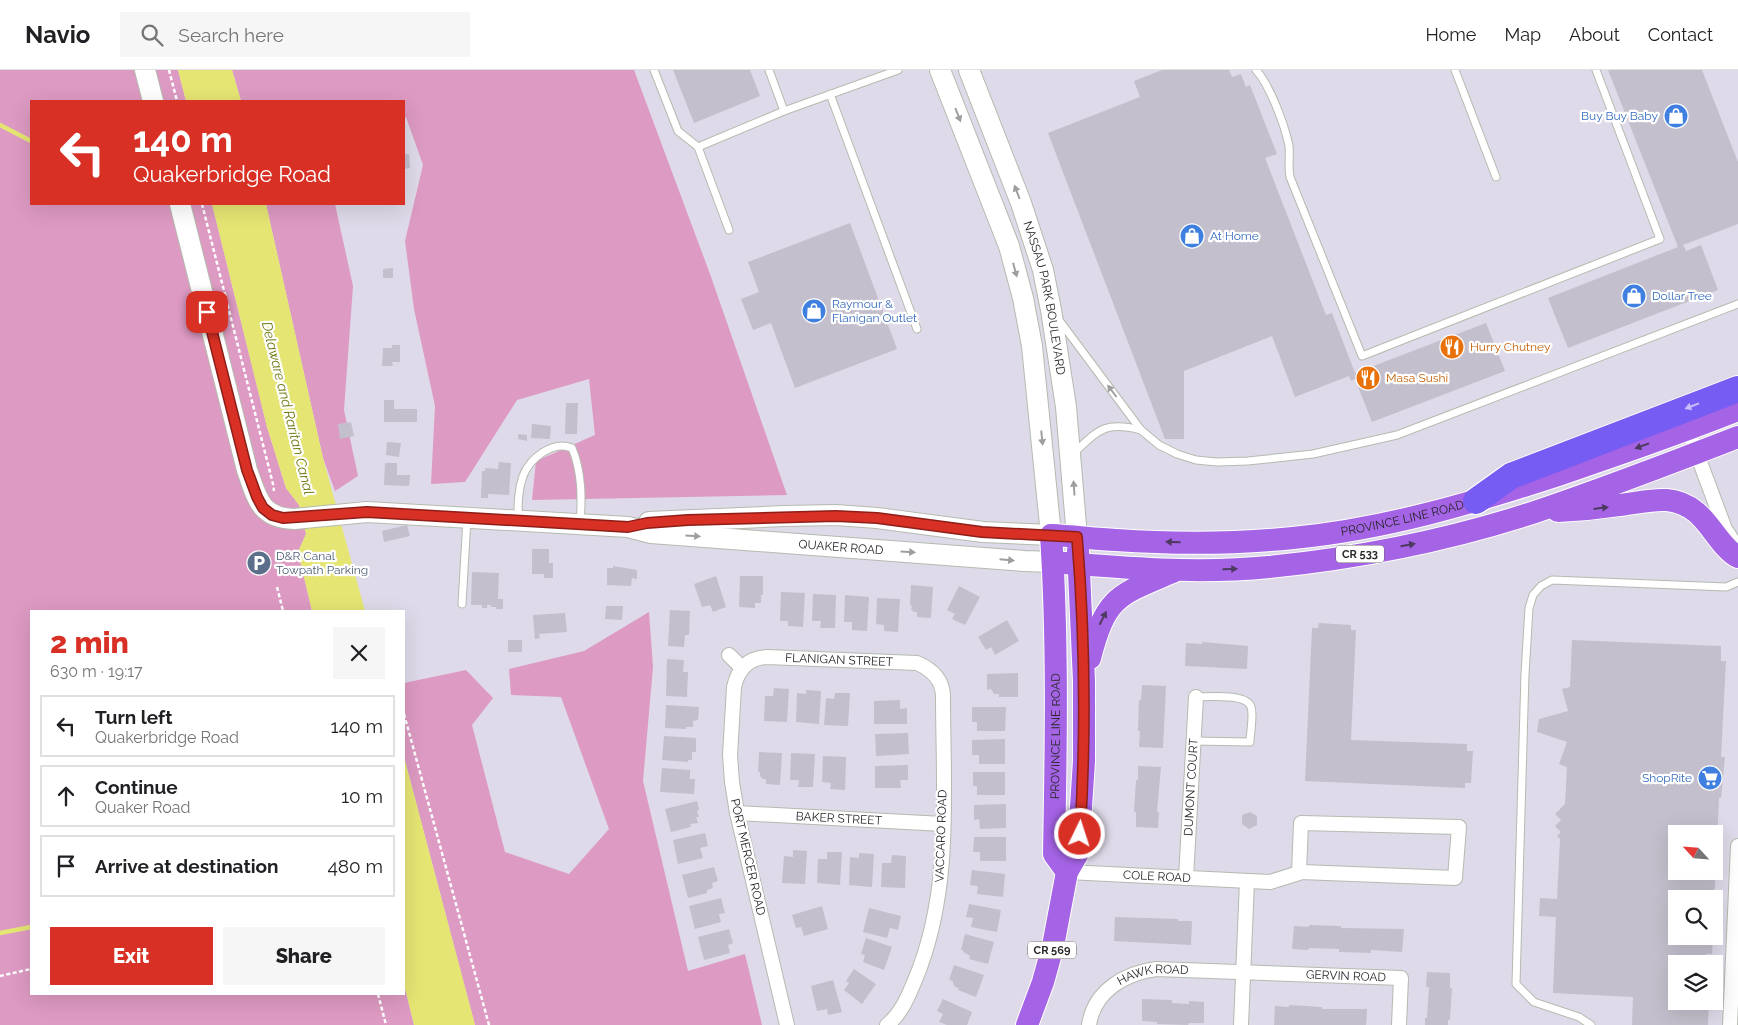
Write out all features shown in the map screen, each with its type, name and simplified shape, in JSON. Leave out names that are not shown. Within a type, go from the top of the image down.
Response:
[{"type":"highway","points":[[1476,501],[1511,476],[1738,389]]},
{"type":"main road","name":"PROVINCE LINE ROAD","points":[[1027,1025],[1043,982],[1053,946],[1067,872],[1078,853],[1084,761],[1084,681],[1077,537],[1189,543],[1291,538],[1392,522],[1476,501],[1621,454],[1738,410]]},
{"type":"main road","name":"PROVINCE LINE ROAD","points":[[1079,564],[1181,569],[1268,567],[1347,557],[1416,544],[1534,512],[1738,437]]},
{"type":"main road","points":[[1534,512],[1583,510],[1625,505],[1651,499],[1673,500],[1699,514],[1738,557]]},
{"type":"main road","name":"CR 533","points":[[1052,535],[1077,537]]},
{"type":"main road","name":"PROVINCE LINE ROAD","points":[[1052,535],[1057,717],[1054,854],[1067,872]]},
{"type":"main road","name":"CR 533","points":[[1053,562],[1079,564]]},
{"type":"main road","points":[[1084,681],[1096,634],[1109,608],[1131,590],[1181,569]]},
{"type":"street","points":[[146,70],[153,100]]},
{"type":"street","name":"NASSAU PARK BOULEVARD","points":[[940,70],[1008,246],[1023,298],[1032,346],[1052,535]]},
{"type":"street","name":"NASSAU PARK BOULEVARD","points":[[969,70],[1044,270],[1052,310],[1066,407],[1077,537]]},
{"type":"street","points":[[180,205],[247,470],[263,508],[272,515]]},
{"type":"street","points":[[1688,430],[1725,529],[1738,548]]},
{"type":"street","name":"QUAKER ROAD","points":[[272,515],[294,519],[340,513],[367,512],[518,520],[628,527],[651,533],[1053,562]]},
{"type":"street","name":"QUAKER ROAD","points":[[628,527],[647,523],[688,520],[836,516],[877,518],[982,532],[1052,535]]},
{"type":"street","points":[[729,655],[742,668]]},
{"type":"street","name":"FLANIGAN STREET","points":[[742,668],[750,661],[759,657],[917,663],[936,668],[943,695]]},
{"type":"street","name":"PORT MERCER ROAD","points":[[742,668],[736,676],[734,687],[730,755],[732,782],[737,813],[787,1025]]},
{"type":"street","name":"VACCARO ROAD","points":[[887,1025],[900,1011],[909,996],[931,936],[939,898],[943,824],[943,695]]},
{"type":"street","name":"DUMONT COURT","points":[[1186,878],[1196,697]]},
{"type":"street","name":"BAKER STREET","points":[[737,813],[943,824]]},
{"type":"street","name":"COLE ROAD","points":[[1067,872],[1270,882],[1299,873],[1455,878],[1459,827],[1301,823],[1299,873]]},
{"type":"street","points":[[1730,1025],[1738,846]]},
{"type":"street","points":[[1241,1025],[1247,881]]},
{"type":"street","name":"HAWK ROAD","points":[[1089,1025],[1096,1006],[1103,995],[1114,984],[1128,975],[1141,970],[1156,968],[1243,972]]},
{"type":"street","name":"GERVIN ROAD","points":[[1243,972],[1401,978],[1399,1025]]},
{"type":"lane","points":[[654,70],[678,131],[698,147],[729,230]]},
{"type":"lane","points":[[769,70],[784,110]]},
{"type":"lane","points":[[698,147],[784,110],[898,70]]},
{"type":"lane","points":[[1256,70],[1265,81],[1284,129],[1290,154],[1290,177],[1362,356],[1660,239],[1596,70]]},
{"type":"lane","points":[[1455,70],[1496,177]]},
{"type":"lane","points":[[830,94],[917,329]]},
{"type":"lane","points":[[1052,310],[1141,430],[1159,445],[1176,454],[1196,460],[1217,462],[1248,461],[1313,454],[1397,435],[1738,304]]},
{"type":"lane","points":[[1071,456],[1091,437],[1106,427],[1123,425],[1141,430]]},
{"type":"lane","points":[[518,520],[519,490],[524,474],[536,459],[550,448],[560,445],[572,448],[576,458],[582,500],[580,524]]},
{"type":"lane","points":[[462,604],[467,517]]},
{"type":"lane","points":[[1591,1025],[1579,1017],[1534,1002],[1516,984],[1525,674],[1529,608],[1533,595],[1541,586],[1552,580],[1726,587],[1738,582]]},
{"type":"lane","points":[[1193,741],[1250,742],[1252,708],[1247,701],[1240,697],[1196,697]]},
{"type":"path","points":[[169,70],[177,100]]},
{"type":"path","points":[[202,205],[273,484],[274,503],[272,515]]},
{"type":"path","points":[[277,587],[283,610]]},
{"type":"path","points":[[405,718],[488,1025]]},
{"type":"path","points":[[0,976],[30,969]]},
{"type":"path","points":[[378,995],[386,1025]]},
{"type":"shaded area","points":[[0,70],[178,70],[186,100],[30,100],[30,205],[212,205],[267,427],[286,488],[299,505],[306,534],[298,552],[312,610],[30,610],[30,995],[405,995],[405,988],[414,1025],[0,1025]]},
{"type":"shaded area","points":[[232,70],[634,70],[710,274],[787,495],[532,500],[536,461],[595,435],[589,379],[517,400],[465,482],[431,484],[435,406],[414,309],[405,241],[423,165],[405,118],[405,100],[241,100]]},
{"type":"shaded area","points":[[266,205],[335,205],[353,286],[344,410],[358,476],[335,491],[323,458]]},
{"type":"shaded area","points":[[649,612],[653,667],[643,781],[688,971],[745,954],[762,1025],[475,1025],[405,761],[405,683],[466,670],[493,698],[472,725],[505,852],[569,874],[609,829],[561,697],[511,695],[509,669],[584,651]]},
{"type":"water","points":[[178,70],[232,70],[241,100],[186,100]]},
{"type":"water","name":"Delaware and Raritan Canal","points":[[212,205],[266,205],[323,458],[365,610],[312,610],[298,552],[306,534],[299,505],[286,488],[267,427]]},
{"type":"water","points":[[405,761],[475,1025],[414,1025],[405,988]]},
{"type":"building","points":[[673,70],[750,70],[760,96],[694,123]]},
{"type":"building","name":"At Home","points":[[1162,70],[1229,70],[1232,77],[1241,74],[1246,87],[1250,85],[1277,154],[1265,158],[1326,315],[1332,313],[1355,373],[1486,323],[1505,371],[1372,422],[1355,379],[1351,381],[1349,376],[1295,397],[1272,336],[1184,371],[1184,439],[1165,439],[1048,133],[1140,97],[1134,81]]},
{"type":"building","points":[[1608,70],[1702,70],[1738,162],[1738,224],[1683,245],[1686,251],[1701,245],[1718,290],[1568,348],[1548,298],[1678,247]]},
{"type":"building","points":[[405,154],[409,154],[410,168],[405,169]]},
{"type":"building","name":"Raymour & Flanigan Outlet","points":[[850,223],[897,349],[795,388],[771,323],[753,330],[741,299],[759,292],[748,262]]},
{"type":"building","points":[[393,268],[393,278],[383,278],[383,269]]},
{"type":"building","points":[[392,345],[400,345],[400,362],[392,362],[393,366],[382,366],[383,348],[392,348]]},
{"type":"building","points":[[384,400],[394,400],[394,409],[417,409],[417,422],[384,422]]},
{"type":"building","points":[[566,403],[578,403],[577,434],[565,434]]},
{"type":"building","points":[[351,422],[354,436],[340,439],[338,424]]},
{"type":"building","points":[[532,424],[551,426],[550,439],[531,438]]},
{"type":"building","points":[[518,434],[527,435],[527,441],[518,439]]},
{"type":"building","points":[[387,442],[401,443],[399,457],[386,455]]},
{"type":"building","points":[[499,462],[511,463],[509,495],[488,494],[488,498],[481,498],[482,471],[485,471],[485,468],[498,469]]},
{"type":"building","points":[[385,463],[397,463],[397,475],[410,475],[409,486],[384,485]]},
{"type":"building","points":[[407,525],[410,536],[384,542],[382,531]]},
{"type":"building","points":[[532,549],[549,549],[549,563],[553,563],[553,578],[544,578],[544,574],[532,574]]},
{"type":"building","points":[[613,566],[637,570],[637,579],[632,578],[631,586],[607,585],[607,568],[613,568]]},
{"type":"building","points":[[472,572],[499,573],[498,599],[503,599],[503,609],[496,609],[496,607],[491,607],[491,605],[487,605],[487,608],[482,608],[482,605],[471,605]]},
{"type":"building","points":[[716,576],[726,607],[713,612],[710,605],[702,607],[694,584]]},
{"type":"building","points":[[740,576],[763,576],[761,603],[755,603],[755,608],[739,607]]},
{"type":"building","points":[[911,585],[933,587],[931,618],[917,617],[917,612],[911,609]]},
{"type":"building","points":[[959,586],[980,597],[965,625],[952,619],[955,614],[947,610]]},
{"type":"building","points":[[781,592],[805,593],[803,627],[788,626],[788,621],[780,621]]},
{"type":"building","points":[[813,594],[836,595],[835,628],[820,628],[821,621],[812,621]]},
{"type":"building","points":[[845,595],[869,597],[867,631],[852,630],[852,622],[844,622]]},
{"type":"building","points":[[877,598],[900,599],[898,632],[884,631],[884,625],[876,624]]},
{"type":"building","points":[[606,606],[623,606],[622,620],[605,619]]},
{"type":"building","points":[[670,610],[690,611],[689,635],[685,635],[684,647],[668,646]]},
{"type":"building","points":[[565,613],[567,632],[539,634],[540,638],[535,639],[533,615]]},
{"type":"building","points":[[1007,620],[1019,641],[995,655],[991,647],[986,650],[978,637]]},
{"type":"building","points":[[1319,623],[1351,625],[1351,630],[1356,630],[1351,740],[1467,744],[1467,751],[1473,751],[1471,783],[1465,783],[1465,788],[1305,781],[1312,628],[1318,628]]},
{"type":"building","points":[[508,640],[522,640],[522,652],[508,652]]},
{"type":"building","points":[[1572,640],[1721,646],[1721,661],[1726,661],[1721,757],[1725,757],[1721,798],[1719,798],[1718,825],[1668,825],[1668,880],[1715,880],[1715,890],[1668,890],[1668,945],[1712,945],[1712,954],[1668,955],[1668,1010],[1709,1010],[1708,1025],[1632,1025],[1633,997],[1553,993],[1556,917],[1539,916],[1540,898],[1557,899],[1560,839],[1557,836],[1561,832],[1555,826],[1561,820],[1555,814],[1565,804],[1567,767],[1559,764],[1567,742],[1537,732],[1539,719],[1568,711],[1562,689],[1570,687]]},
{"type":"building","points":[[1202,642],[1248,646],[1247,669],[1185,666],[1186,643],[1202,644]]},
{"type":"building","points":[[667,659],[684,660],[683,672],[688,672],[687,697],[666,696]]},
{"type":"building","points":[[1018,673],[1018,697],[999,697],[999,694],[994,694],[991,689],[987,690],[987,674]]},
{"type":"building","points":[[1142,685],[1166,686],[1163,748],[1139,747],[1139,700],[1141,700]]},
{"type":"building","points":[[774,688],[789,689],[787,722],[764,721],[765,696],[773,696]]},
{"type":"building","points":[[806,690],[821,691],[819,724],[796,722],[797,693],[806,694]]},
{"type":"building","points":[[835,693],[850,693],[848,726],[824,725],[826,698],[834,699]]},
{"type":"building","points":[[900,700],[900,709],[907,708],[907,724],[874,724],[874,701]]},
{"type":"building","points":[[666,705],[699,707],[698,720],[693,721],[693,727],[686,727],[686,729],[665,728]]},
{"type":"building","points":[[972,707],[1006,707],[1005,731],[977,731],[977,722],[972,722]]},
{"type":"building","points":[[908,733],[909,754],[876,756],[875,734]]},
{"type":"building","points":[[664,736],[696,738],[696,752],[692,752],[692,760],[688,760],[688,762],[662,760]]},
{"type":"building","points":[[1005,739],[1005,764],[979,764],[979,755],[972,755],[972,740]]},
{"type":"building","points":[[759,752],[782,753],[780,785],[766,784],[766,779],[760,776],[760,772],[758,772]]},
{"type":"building","points":[[791,753],[815,754],[813,787],[798,787],[799,780],[790,780]]},
{"type":"building","points":[[823,756],[846,757],[845,790],[830,789],[831,783],[822,782]]},
{"type":"building","points":[[908,765],[908,780],[900,780],[901,788],[875,788],[875,766]]},
{"type":"building","points":[[1138,766],[1161,767],[1157,812],[1159,812],[1158,828],[1136,827],[1136,812],[1134,812]]},
{"type":"building","points":[[662,768],[690,770],[690,779],[695,779],[694,794],[660,792]]},
{"type":"building","points":[[973,772],[1005,772],[1005,795],[977,795],[977,786],[973,786]]},
{"type":"building","points":[[697,801],[699,817],[696,817],[698,823],[690,824],[691,827],[671,832],[665,809]]},
{"type":"building","points":[[1006,804],[1006,828],[980,829],[979,819],[974,820],[974,805]]},
{"type":"building","points":[[1250,812],[1257,816],[1257,825],[1249,829],[1242,824],[1242,815]]},
{"type":"building","points":[[705,833],[708,846],[700,848],[703,858],[678,864],[673,840]]},
{"type":"building","points":[[974,837],[1006,837],[1006,861],[980,861],[980,852],[973,852]]},
{"type":"building","points":[[793,850],[807,851],[805,884],[782,883],[784,856],[793,857]]},
{"type":"building","points":[[827,852],[842,852],[840,885],[817,883],[818,859],[827,859]]},
{"type":"building","points":[[859,853],[874,854],[872,887],[849,885],[850,857],[859,858]]},
{"type":"building","points":[[892,855],[906,856],[905,888],[881,887],[882,863],[891,863]]},
{"type":"building","points":[[714,867],[718,881],[712,883],[713,888],[707,890],[707,893],[688,898],[682,875]]},
{"type":"building","points":[[972,870],[1005,874],[1003,897],[977,894],[978,886],[970,885]]},
{"type":"building","points":[[721,898],[725,913],[719,914],[721,922],[695,929],[689,906]]},
{"type":"building","points":[[969,904],[1001,910],[997,932],[971,927],[973,918],[966,917]]},
{"type":"building","points":[[822,906],[828,929],[804,936],[801,927],[796,928],[792,915]]},
{"type":"building","points":[[869,908],[901,916],[898,930],[890,928],[887,938],[863,932]]},
{"type":"building","points":[[1115,917],[1192,921],[1191,945],[1114,941]]},
{"type":"building","points":[[1309,925],[1341,926],[1341,928],[1404,929],[1402,952],[1371,950],[1371,953],[1339,952],[1339,949],[1292,949],[1294,926],[1309,927]]},
{"type":"building","points":[[729,929],[733,943],[728,945],[730,953],[704,960],[698,937]]},
{"type":"building","points":[[965,934],[994,942],[988,964],[969,959],[970,956],[961,950]]},
{"type":"building","points":[[866,938],[892,947],[884,970],[863,962],[865,955],[861,954]]},
{"type":"building","points":[[954,965],[984,975],[976,997],[958,990],[959,988],[955,987],[953,981],[949,980]]},
{"type":"building","points":[[854,969],[876,984],[862,1004],[844,990],[849,983],[846,981]]},
{"type":"building","points":[[1427,972],[1450,973],[1450,988],[1452,988],[1448,1025],[1425,1025],[1429,987],[1426,987]]},
{"type":"building","points":[[833,980],[842,1012],[828,1015],[827,1009],[817,1011],[811,986]]},
{"type":"building","points":[[943,999],[972,1012],[967,1025],[947,1025],[939,1022],[943,1014],[937,1011]]},
{"type":"building","points":[[1142,999],[1172,1000],[1172,1003],[1189,1004],[1189,1001],[1204,1002],[1204,1023],[1189,1023],[1188,1025],[1157,1024],[1157,1022],[1142,1021]]},
{"type":"building","points":[[1289,1005],[1322,1007],[1322,1009],[1367,1009],[1366,1025],[1274,1025],[1275,1006],[1289,1007]]},
{"type":"waterway","points":[[0,125],[30,140]]},
{"type":"waterway","points":[[0,933],[30,927]]},
{"type":"place","name":"Buy Buy Baby","points":[[1676,116]]},
{"type":"place","name":"At Home","points":[[1192,236]]},
{"type":"place","name":"Dollar Tree","points":[[1634,296]]},
{"type":"place","name":"Raymour & Flanigan Outlet","points":[[814,311]]},
{"type":"place","name":"Hurry Chutney","points":[[1452,347]]},
{"type":"place","name":"Masa Sushi","points":[[1368,378]]},
{"type":"place","name":"D&R Canal Towpath Parking","points":[[259,563]]},
{"type":"place","name":"ShopRite","points":[[1710,778]]},
{"type":"route","points":[[207,312],[247,470],[263,508],[272,515],[283,518],[294,519],[340,513],[367,512],[628,527],[647,523],[688,520],[836,516],[877,518],[982,532],[1077,537],[1084,681],[1084,761],[1080,834]]}]
